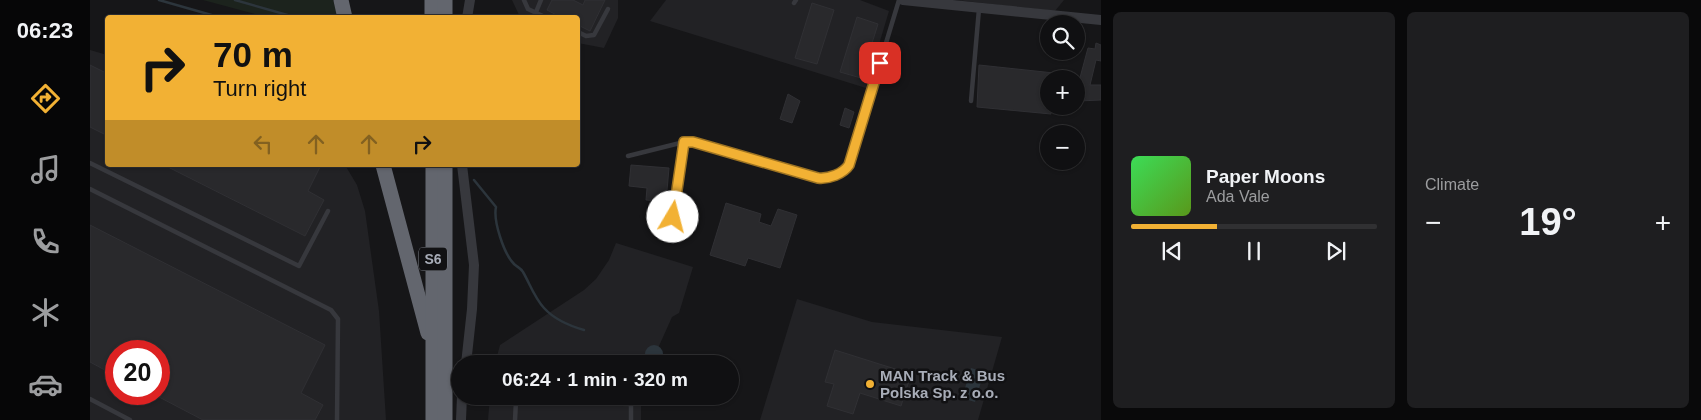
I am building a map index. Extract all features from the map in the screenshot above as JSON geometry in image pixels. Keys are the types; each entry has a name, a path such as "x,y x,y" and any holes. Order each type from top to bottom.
{"highway":[{"path":"341,0 344,15"},
{"path":"434,15 442,0"},
{"path":"442,0 444,15"},
{"path":"383,167 433,352"},
{"name":"S6","path":"433,167 433,420"},
{"name":"S6","path":"445,167 445,420"}],"street":[{"path":"468,15 470,0"},
{"path":"901,0 979,7 1040,16"},
{"path":"462,167 474,265 467,355"},
{"path":"461,420 462,405"}],"lane":[{"path":"524,0 527,7 542,15"},
{"path":"536,12 542,0"},
{"path":"628,156 684,142 693,142 818,178 826,179 845,171 849,165 901,0"},
{"path":"971,102 979,7"},
{"path":"580,33 586,36 594,35 608,9"},
{"path":"660,216 673,217 684,142"},
{"path":"90,163 300,266 328,211"},
{"path":"90,188 331,310 338,320 337,420"},
{"path":"90,399 130,420"},
{"path":"515,420 516,401 631,404 631,420"}],"shaded area":[{"path":"203,0 333,0 337,15 257,15"},
{"path":"512,0 618,0 618,18 604,48 580,43 580,15 519,15"},
{"path":"666,0 860,0 889,11 866,88 650,21"},
{"path":"956,0 1064,0 1055,11"},
{"path":"90,50 105,54 105,167 346,167 357,185 365,211 379,311 386,420 90,420"},
{"path":"616,243 693,267 679,313 672,317 659,346 663,355 497,355 500,345 584,290 596,279 609,260"},
{"path":"797,299 872,322 1002,337 978,420 760,420"},
{"path":"654,345 662,351 663,355 645,354 648,348"},
{"path":"971,368 984,372 975,402 962,398"},
{"path":"489,405 641,405 641,420 488,420"}],"building":[{"path":"552,0 573,0 583,5 585,0 605,0 590,31 580,26 580,15 556,15 547,10"},
{"path":"812,3 834,10 817,64 795,58"},
{"path":"857,17 878,24 861,78 840,72"},
{"path":"1096,43 1101,45 1101,61 1096,60 1090,85 1101,85 1101,100 1085,101 1085,70 1082,70 1088,48 1095,49"},
{"path":"90,65 105,72 105,134 90,127"},
{"path":"979,65 1040,72 1040,113 977,107"},
{"path":"788,94 800,101 792,123 780,119"},
{"path":"845,108 854,112 849,128 840,125"},
{"path":"631,165 669,168 666,202 646,200 647,188 629,186"},
{"path":"168,167 320,167 308,191 324,200 305,236"},
{"path":"726,203 761,214 759,222 771,226 778,209 797,215 780,268 748,258 745,266 710,255"},
{"path":"90,225 325,345 301,393 323,405 315,420 203,420 170,403 170,340 105,340 105,370 90,362"},
{"name":"MAN Track & Bus Polska Sp. z o.o.","path":"835,350 911,374 901,406 860,393 853,414 827,406 834,384 825,382"}],"waterway":[{"path":"159,0 212,15"},
{"path":"235,0 288,15"},
{"path":"474,180 496,207 496,220 503,245 510,259 522,271 541,304 557,319 584,330"}],"place":[{"name":"MAN Track & Bus Polska Sp. z o.o.","path":"870,384"}],"route":[{"path":"673,217 684,142 693,142 818,178 826,179 845,171 849,165 880,63"}]}
